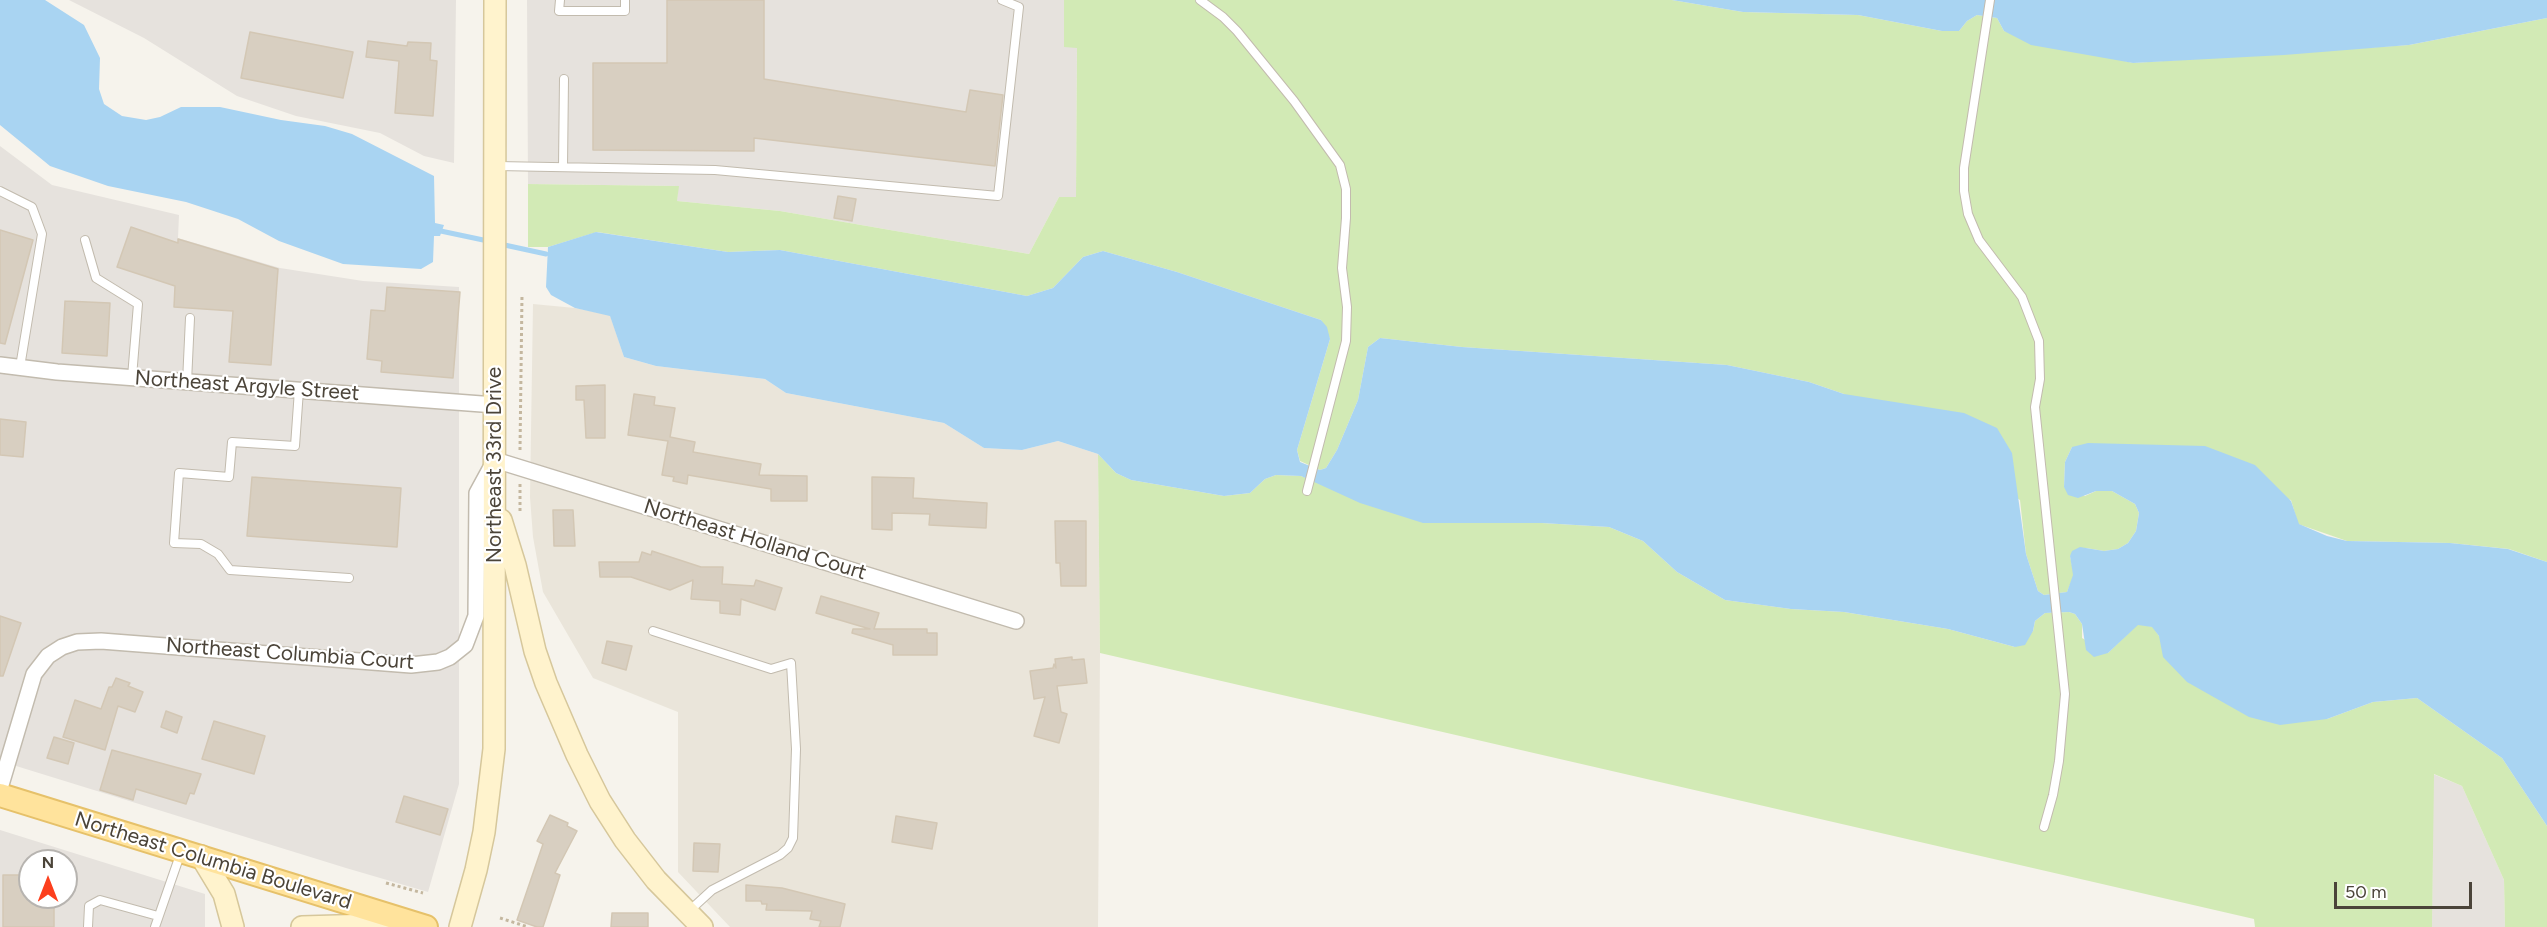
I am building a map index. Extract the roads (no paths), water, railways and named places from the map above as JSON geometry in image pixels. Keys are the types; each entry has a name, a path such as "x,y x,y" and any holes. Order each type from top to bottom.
{"main road":[{"name":"Northeast 33rd Drive","path":"460,927 484,832 494,749 495,0"},
{"path":"495,499 515,565 535,651 577,755 600,801 625,840 656,880 695,920"},
{"name":"Northeast Columbia Boulevard","path":"0,795 421,925"},
{"path":"191,853 224,894 233,927"},
{"path":"302,927 421,925"}],"street":[{"name":"Northeast Argyle Street","path":"0,365 187,382 495,405"},
{"name":"Northeast Holland Court","path":"495,460 1016,621"},
{"name":"Northeast Columbia Court","path":"0,788 34,674 48,656 62,646 77,642 102,641 411,665 438,662 450,657 465,645 476,616 477,493 495,460"}],"lane":[{"path":"560,0 559,11 625,11 625,0"},
{"path":"495,166 715,170 998,196 1019,7 1002,0"},
{"path":"1200,0 1238,31 1294,101 1340,165 1346,189 1342,267 1347,330 1307,491"},
{"path":"1990,0 1964,168 1965,200 1979,240 2022,297 2038,341 2040,379 2035,407 2065,694 2059,761 2044,827"},
{"path":"563,167 564,79"},
{"path":"0,191 32,207 42,234 20,368"},
{"path":"85,240 96,278 138,304 132,377"},
{"path":"187,382 190,318"},
{"path":"299,390 295,446 232,441 230,477 179,473 174,543 201,544 218,554 230,570 349,578"},
{"path":"653,632 771,669 791,663 796,749 793,838 788,848 780,855 712,890 695,920"},
{"path":"155,927 158,916 191,853"},
{"path":"88,927 89,906 100,900 158,916"}],"water":[{"path":"0,0 45,0 84,25 100,58 99,89 104,104 122,116 146,120 160,117 181,107 220,107 281,120 325,126 352,134 434,176 435,223 444,225 440,236 434,236 433,262 421,269 343,264 279,241 238,219 186,202 108,186 50,166 0,125"},
{"path":"1672,0 2547,0 2547,18 2409,45 2284,55 2133,63 2031,45 2004,31 1997,18 1977,15 1967,21 1959,31 1942,31 1858,15 1743,12"},
{"path":"596,232 728,252 780,250 1027,296 1053,288 1083,257 1103,251 1177,272 1321,320 1327,327 1330,339 1297,450 1300,462 1320,470 1326,468 1337,450 1358,400 1368,347 1380,338 1462,347 1727,365 1809,382 1844,394 1964,413 1997,428 2012,453 2026,554 2038,591 2044,595 2067,592 2073,575 2070,556 2072,551 2080,547 2104,551 2118,549 2128,543 2136,531 2139,513 2135,504 2112,491 2096,491 2078,498 2068,495 2064,487 2065,462 2072,447 2088,443 2205,446 2255,465 2291,501 2299,524 2327,536 2347,541 2450,543 2508,549 2547,562 2547,826 2502,758 2417,698 2373,702 2327,719 2280,725 2249,717 2187,682 2163,657 2159,636 2152,627 2138,625 2108,653 2094,657 2086,650 2082,624 2075,614 2069,612 2045,613 2035,621 2033,631 2025,645 2015,647 1948,629 1844,612 1791,609 1725,600 1677,572 1643,541 1609,527 1542,523 1423,523 1360,503 1301,476 1276,475 1265,479 1250,493 1224,496 1131,480 1116,473 1098,454 1058,441 1022,450 984,448 944,423 786,393 765,379 656,366 624,357 610,316 575,308 551,295 546,287 548,247"}],"waterway":[{"path":"436,230 488,241"},
{"path":"500,244 546,254"}]}
